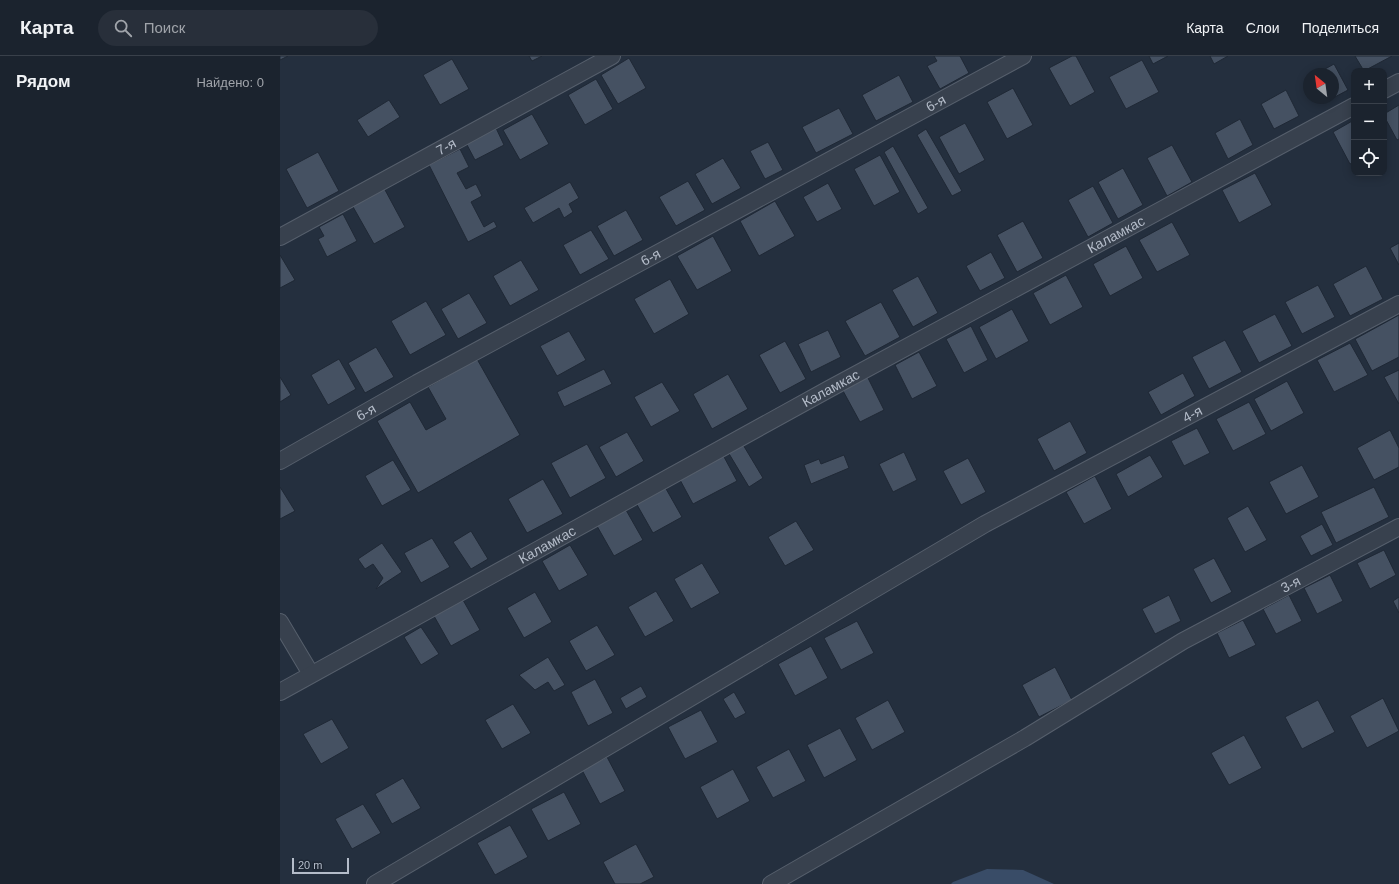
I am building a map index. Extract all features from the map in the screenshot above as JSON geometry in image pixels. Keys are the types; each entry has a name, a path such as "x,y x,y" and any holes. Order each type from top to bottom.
{"street":[{"name":"7-я","path":"280,237 612,56"},
{"name":"6-я","path":"280,461 417,383 1022,56"},
{"path":"1387,88 1399,82"},
{"name":"Каламкас","path":"280,692 829,389 1351,108"},
{"name":"4-я","path":"375,884 985,524 1399,304"},
{"name":"3-я","path":"771,884 1025,738 1183,641 1399,527"},
{"path":"280,622 311,674"}],"water":[{"path":"987,869 1023,870 1054,884 951,884"}],"building":[{"path":"280,56 288,56 280,60"},
{"path":"529,56 542,56 532,61"},
{"path":"934,56 960,56 969,73 940,89 927,66 937,61"},
{"path":"1072,56 1076,56 1095,92 1070,106 1049,68"},
{"path":"1149,56 1168,56 1153,64"},
{"path":"1210,56 1228,56 1214,64"},
{"path":"1355,56 1392,56 1370,68 1362,68"},
{"path":"629,58 646,88 618,104 601,75"},
{"path":"452,59 469,89 440,105 423,75"},
{"path":"1142,60 1159,92 1126,109 1109,77"},
{"path":"1334,64 1336,68 1327,68"},
{"path":"1339,73 1348,90 1339,95"},
{"path":"899,75 913,102 876,121 862,95"},
{"path":"596,79 613,109 585,125 568,95"},
{"path":"1013,88 1033,125 1007,139 987,102"},
{"path":"1286,90 1299,116 1274,129 1261,104"},
{"path":"389,100 400,117 368,137 357,120"},
{"path":"1399,105 1399,139 1397,140 1387,122 1387,112"},
{"path":"839,108 853,134 816,153 802,127"},
{"path":"532,114 549,144 520,160 503,130"},
{"path":"1240,119 1253,145 1228,159 1215,133"},
{"path":"1351,122 1351,164 1350,164 1333,132"},
{"path":"965,123 985,160 959,174 939,137"},
{"path":"496,128 504,145 475,160 466,143"},
{"path":"926,129 962,191 952,196 917,135"},
{"path":"768,142 783,170 765,179 750,151"},
{"path":"1172,145 1192,182 1167,196 1147,158"},
{"path":"893,146 928,208 918,214 884,152"},
{"path":"460,149 469,167 457,173 466,189 476,184 482,196 471,202 484,227 494,221 497,227 468,242 429,165"},
{"path":"318,152 339,191 307,208 286,169"},
{"path":"880,155 900,192 874,206 854,169"},
{"path":"723,158 741,188 712,204 695,174"},
{"path":"1123,168 1143,205 1118,219 1098,182"},
{"path":"1255,173 1272,205 1239,223 1222,190"},
{"path":"688,181 705,210 676,226 659,197"},
{"path":"570,182 579,198 569,204 573,212 564,218 559,208 533,223 524,208"},
{"path":"828,183 842,209 817,222 803,197"},
{"path":"1093,186 1113,223 1088,237 1068,200"},
{"path":"384,188 405,227 374,244 352,205"},
{"path":"775,201 795,236 759,256 740,221"},
{"path":"626,210 643,240 614,256 597,226"},
{"path":"343,214 357,241 327,257 318,239 324,236 319,227"},
{"path":"1023,221 1043,258 1017,272 997,235"},
{"path":"1172,222 1190,255 1157,272 1139,240"},
{"path":"591,230 609,259 580,275 563,245"},
{"path":"713,236 732,271 697,290 677,256"},
{"path":"1399,243 1399,265 1390,248"},
{"path":"1126,246 1143,278 1110,296 1093,264"},
{"path":"991,252 1005,278 980,291 966,266"},
{"path":"280,255 295,280 280,288"},
{"path":"521,260 539,290 510,306 493,276"},
{"path":"1366,266 1383,299 1350,316 1333,284"},
{"path":"1066,275 1083,307 1050,325 1033,293"},
{"path":"918,276 938,313 913,327 892,290"},
{"path":"670,279 689,314 654,334 634,299"},
{"path":"1318,285 1335,317 1302,334 1285,302"},
{"path":"469,293 487,323 458,339 441,309"},
{"path":"426,301 446,335 410,355 391,321"},
{"path":"881,302 900,337 865,356 845,321"},
{"path":"1012,309 1029,341 996,359 979,327"},
{"path":"1275,314 1292,346 1259,363 1242,331"},
{"path":"1399,315 1399,357 1372,371 1355,339"},
{"path":"971,326 988,360 964,373 946,339"},
{"path":"828,330 841,357 811,372 798,344"},
{"path":"569,331 586,360 557,376 540,346"},
{"path":"1225,340 1242,372 1209,389 1192,357"},
{"path":"785,341 806,379 780,393 759,355"},
{"path":"1350,343 1368,375 1334,392 1317,360"},
{"path":"376,347 394,377 365,393 348,363"},
{"path":"919,352 937,386 912,399 895,365"},
{"path":"339,359 356,389 328,405 311,375"},
{"path":"477,359 520,435 418,493 377,421 410,402 426,430 446,419 428,387"},
{"path":"604,369 612,384 564,407 557,392"},
{"path":"1399,370 1399,404 1384,377"},
{"path":"1183,373 1195,396 1161,415 1148,392"},
{"path":"728,374 748,409 712,429 693,394"},
{"path":"867,376 884,410 860,422 842,389"},
{"path":"280,377 291,395 280,402"},
{"path":"1287,381 1304,413 1271,431 1254,399"},
{"path":"662,382 680,411 651,427 634,397"},
{"path":"1249,402 1266,434 1233,451 1216,419"},
{"path":"1070,421 1087,453 1054,471 1037,439"},
{"path":"1197,428 1210,453 1184,466 1171,441"},
{"path":"1390,430 1399,448 1399,467 1374,480 1357,448"},
{"path":"627,432 644,461 616,477 599,447"},
{"path":"742,443 763,478 749,487 728,452"},
{"path":"587,444 606,478 570,498 551,463"},
{"path":"904,452 917,480 893,492 879,464"},
{"path":"723,455 737,481 693,504 679,478"},
{"path":"844,455 849,468 811,484 804,465 819,459 821,464"},
{"path":"1150,455 1163,477 1128,497 1116,474"},
{"path":"968,458 986,492 961,505 943,471"},
{"path":"393,460 411,490 382,506 365,476"},
{"path":"1302,465 1319,497 1286,514 1269,482"},
{"path":"1095,476 1112,509 1084,524 1066,492"},
{"path":"543,479 563,514 527,533 508,499"},
{"path":"280,487 295,511 280,519"},
{"path":"665,487 682,517 653,533 636,503"},
{"path":"1374,487 1389,517 1336,543 1321,512"},
{"path":"1248,506 1267,540 1245,552 1227,518"},
{"path":"626,510 643,540 614,556 597,526"},
{"path":"796,521 814,550 785,566 768,537"},
{"path":"1322,524 1333,545 1311,556 1300,536"},
{"path":"471,531 488,559 471,569 453,542"},
{"path":"432,538 450,567 421,583 404,553"},
{"path":"382,543 402,572 376,589 383,578 373,564 365,569 358,559"},
{"path":"570,545 588,575 559,591 542,561"},
{"path":"1384,550 1396,575 1370,589 1357,563"},
{"path":"1214,558 1232,592 1211,603 1193,569"},
{"path":"702,563 720,593 691,609 674,579"},
{"path":"1330,575 1343,601 1317,614 1304,588"},
{"path":"656,591 674,621 645,637 628,607"},
{"path":"535,592 552,622 524,638 507,608"},
{"path":"1169,595 1181,621 1155,634 1142,609"},
{"path":"1289,595 1302,621 1276,634 1263,609"},
{"path":"1399,597 1399,613 1393,601"},
{"path":"463,600 480,630 451,646 434,616"},
{"path":"1243,620 1256,645 1229,658 1217,633"},
{"path":"857,621 874,653 841,670 824,638"},
{"path":"597,625 615,655 586,671 569,641"},
{"path":"421,627 439,654 421,665 404,637"},
{"path":"811,646 828,678 795,696 778,664"},
{"path":"548,657 565,685 554,691 548,682 535,690 519,675"},
{"path":"1055,667 1072,700 1039,717 1022,685"},
{"path":"595,679 613,713 588,726 571,692"},
{"path":"641,686 647,697 626,709 620,698"},
{"path":"734,692 746,713 735,719 723,699"},
{"path":"1383,698 1399,731 1367,748 1350,716"},
{"path":"888,700 905,732 872,750 855,718"},
{"path":"1318,700 1335,732 1302,749 1285,717"},
{"path":"513,704 531,733 502,749 485,720"},
{"path":"701,710 718,742 685,759 668,727"},
{"path":"332,719 349,748 321,764 303,734"},
{"path":"840,728 857,760 824,778 807,745"},
{"path":"1244,735 1262,768 1229,785 1211,753"},
{"path":"789,749 806,781 773,798 756,767"},
{"path":"607,757 625,791 600,804 582,770"},
{"path":"733,769 750,801 717,819 700,787"},
{"path":"403,778 421,808 392,824 375,794"},
{"path":"564,792 581,824 548,841 531,809"},
{"path":"363,804 381,833 352,849 335,819"},
{"path":"510,825 528,857 495,875 477,843"},
{"path":"636,844 654,877 640,884 615,884 603,862"}]}
